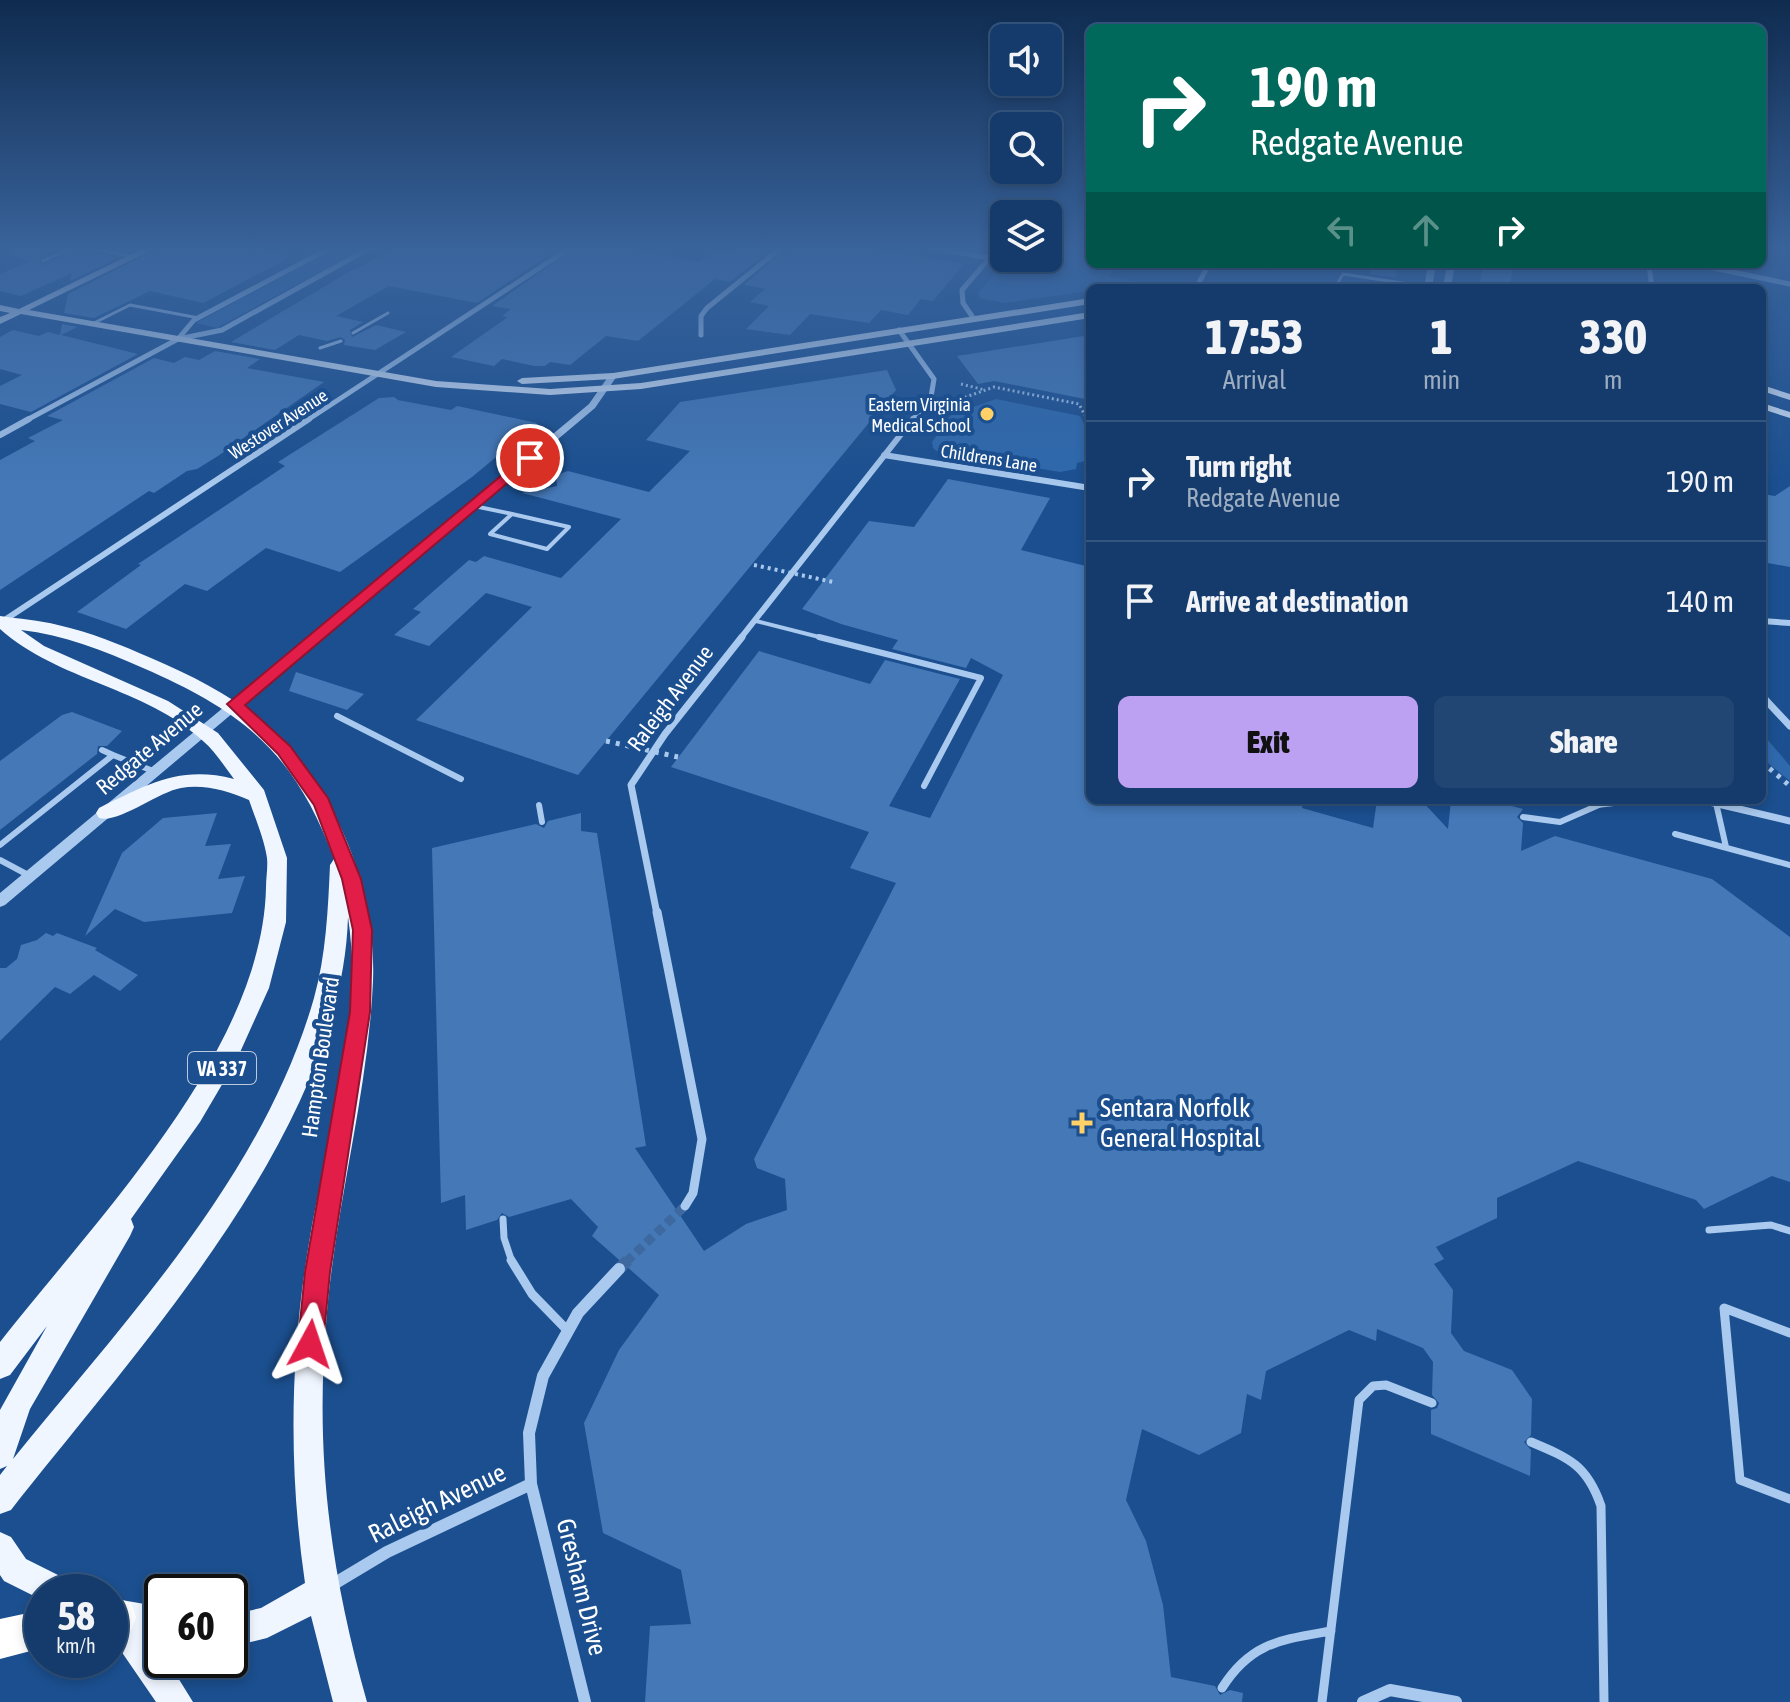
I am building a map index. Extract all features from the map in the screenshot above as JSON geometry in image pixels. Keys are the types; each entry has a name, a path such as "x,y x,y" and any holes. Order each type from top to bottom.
{"highway":[{"path":"0,1639 24,1633"}],"main road":[{"path":"105,327 493,391 603,390 1012,327"},
{"path":"379,374 534,381 613,376 917,327"},
{"path":"1766,389 1790,397"},
{"path":"1766,407 1790,415"},
{"name":"Hampton Boulevard","path":"1,622 57,630 112,648 180,676 235,704 270,735 297,766 322,803 339,845 359,908 363,953 360,1012 317,1272 311,1336 309,1454 322,1591 350,1702"},
{"name":"VA 337","path":"0,1365 164,1155 227,1059 248,1015 268,959 276,912 277,864 271,829 257,795 245,776 204,731 136,695 30,646 1,622"},
{"path":"106,813 162,787 195,778 224,781 257,795"},
{"path":"0,1499 196,1252 244,1183 285,1111 314,1036 336,953 341,910 339,845"},
{"path":"0,1454 20,1399 164,1155"},
{"path":"0,1548 15,1570 24,1574"},
{"path":"248,1629 271,1620 322,1591"},
{"path":"128,1638 176,1702"}],"street":[{"path":"0,435 178,339 190,327"},
{"path":"178,339 227,327"},
{"name":"Westover Avenue","path":"1,622 450,327"},
{"path":"701,327 701,335"},
{"name":"Raleigh Avenue","path":"685,1206 693,1193 702,1139 631,785 665,734 931,397 934,379 899,330"},
{"name":"Redgate Avenue","path":"0,901 592,406 613,376"},
{"name":"Childrens Lane","path":"884,455 1086,487"},
{"path":"1766,621 1790,623"},
{"path":"1766,700 1790,726"},
{"path":"1720,804 1790,821"},
{"name":"Raleigh Avenue","path":"322,1591 387,1552 531,1484 529,1433 543,1376 578,1313 619,1269"},
{"name":"Gresham Drive","path":"531,1484 585,1702"},
{"path":"1363,1702 1390,1690 1456,1702"}],"lane":[{"path":"351,333 360,327"},
{"path":"320,348 338,340"},
{"path":"474,506 512,514 526,517 569,527 547,549 490,534 512,514"},
{"path":"756,621 981,678 924,786"},
{"path":"337,716 461,779"},
{"path":"102,750 155,772"},
{"path":"0,845 113,755"},
{"path":"1523,817 1560,822 1601,804"},
{"path":"1716,804 1726,847"},
{"path":"539,805 542,822"},
{"path":"1675,834 1790,865"},
{"path":"0,860 30,876"},
{"path":"503,1219 503,1238 516,1275 568,1331"},
{"path":"1709,1230 1771,1225 1790,1231"},
{"path":"1790,1333 1724,1308 1740,1480 1790,1499"},
{"path":"1322,1702 1359,1400 1373,1386 1386,1385 1432,1403"},
{"path":"1531,1442 1569,1458 1593,1480 1601,1506 1604,1702"},
{"path":"1222,1688 1229,1675 1257,1646 1331,1631"}],"path":[{"path":"961,384 986,390"},
{"path":"960,399 994,387 1079,404"},
{"path":"1079,404 1082,398"},
{"path":"1079,404 1086,417"},
{"path":"754,565 833,582"},
{"path":"606,741 678,757"},
{"path":"1766,765 1790,786"}],"shaded area":[{"path":"996,399 1080,416 1086,428 1086,461 1077,463 1076,469 1060,472 938,452 932,442 959,404 965,410"},
{"path":"1766,738 1790,766 1790,781 1766,761"}],"building":[{"path":"61,327 76,327 61,335 138,354 31,412 0,404 0,386 22,375 0,369 0,337 13,330 39,336 48,332 60,335"},
{"path":"256,327 354,327 350,330 352,337 371,327 406,332 375,350 344,345 345,340 341,337 327,341 299,335 275,350 231,342"},
{"path":"493,327 655,327 638,341 606,336 570,365 550,362 545,366 534,366 502,359 494,366 451,357"},
{"path":"748,327 797,327 790,335"},
{"path":"1086,336 1086,399 994,381 978,384 957,356"},
{"path":"215,351 260,359 247,368 324,382 218,456 197,469 187,471 154,493 149,491 0,590 0,460 35,441 28,438 63,420 47,416 154,358 174,363 185,357 199,360"},
{"path":"887,370 896,390 578,775 416,720 532,607 486,593 429,646 394,635 421,612 413,609 469,560 476,562 484,556 561,578 621,519 522,493 557,486 556,475 568,471 649,492 690,451 646,440 680,402"},
{"path":"394,397 451,410 457,406 537,423 472,477 340,572 266,548 207,591 185,584 126,629 77,612 141,565 138,564 285,466 278,462 379,398"},
{"path":"948,479 1050,498 1021,550 1086,566 1086,804 1302,804 1302,808 1373,828 1376,804 1425,804 1448,829 1451,804 1505,804 1523,809 1517,817 1523,823 1521,851 1555,836 1712,879 1790,937 1790,1182 1772,1176 1704,1209 1696,1200 1578,1161 1497,1198 1497,1218 1436,1247 1444,1259 1434,1264 1453,1290 1451,1333 1464,1351 1512,1370 1532,1399 1531,1435 1524,1442 1531,1450 1530,1476 1431,1434 1431,1410 1437,1408 1439,1403 1432,1395 1433,1362 1423,1348 1377,1329 1376,1341 1349,1330 1266,1371 1261,1400 1247,1394 1241,1433 1199,1455 1142,1429 1126,1500 1146,1541 1163,1605 1171,1677 1215,1686 1220,1695 1230,1690 1243,1693 1242,1702 645,1702 650,1626 691,1624 681,1570 603,1533 584,1423 619,1350 659,1295 592,1236 598,1227 571,1199 509,1217 502,1213 497,1220 466,1230 465,1195 441,1203 432,848 536,824 544,828 548,821 581,813 581,831 597,833 646,1146 635,1148 704,1251 746,1224 787,1210 785,1179 757,1168 754,1159 896,883 850,868 869,832 671,767 759,651 870,684 885,660 960,679 889,806 930,818 1003,675 971,658 966,668 892,649 898,640 802,609 869,521 914,527"},
{"path":"1790,486 1790,567 1766,563 1766,495 1775,496"},
{"path":"296,672 364,694 347,710 289,691"},
{"path":"72,712 122,731 107,746 98,746 97,754 0,830 0,761 62,715"},
{"path":"217,813 205,846 231,844 218,879 245,876 232,913 144,922 115,909 85,936 122,853 163,818"},
{"path":"46,933 53,936 57,933 97,948 95,950 138,975 120,991 94,975 70,994 55,987 0,1041 0,968 6,968 17,959 21,945 37,940"}],"tunnel":[{"path":"626,1262 685,1206"},
{"path":"619,1269 626,1262"}],"place":[{"name":"Eastern Virginia Medical School","path":"987,414"},
{"name":"Sentara Norfolk General Hospital","path":"1082,1123"}],"route":[{"path":"310,1344 317,1272 360,1012 362,930 351,879 322,803 284,750 235,704 530,458"}]}
